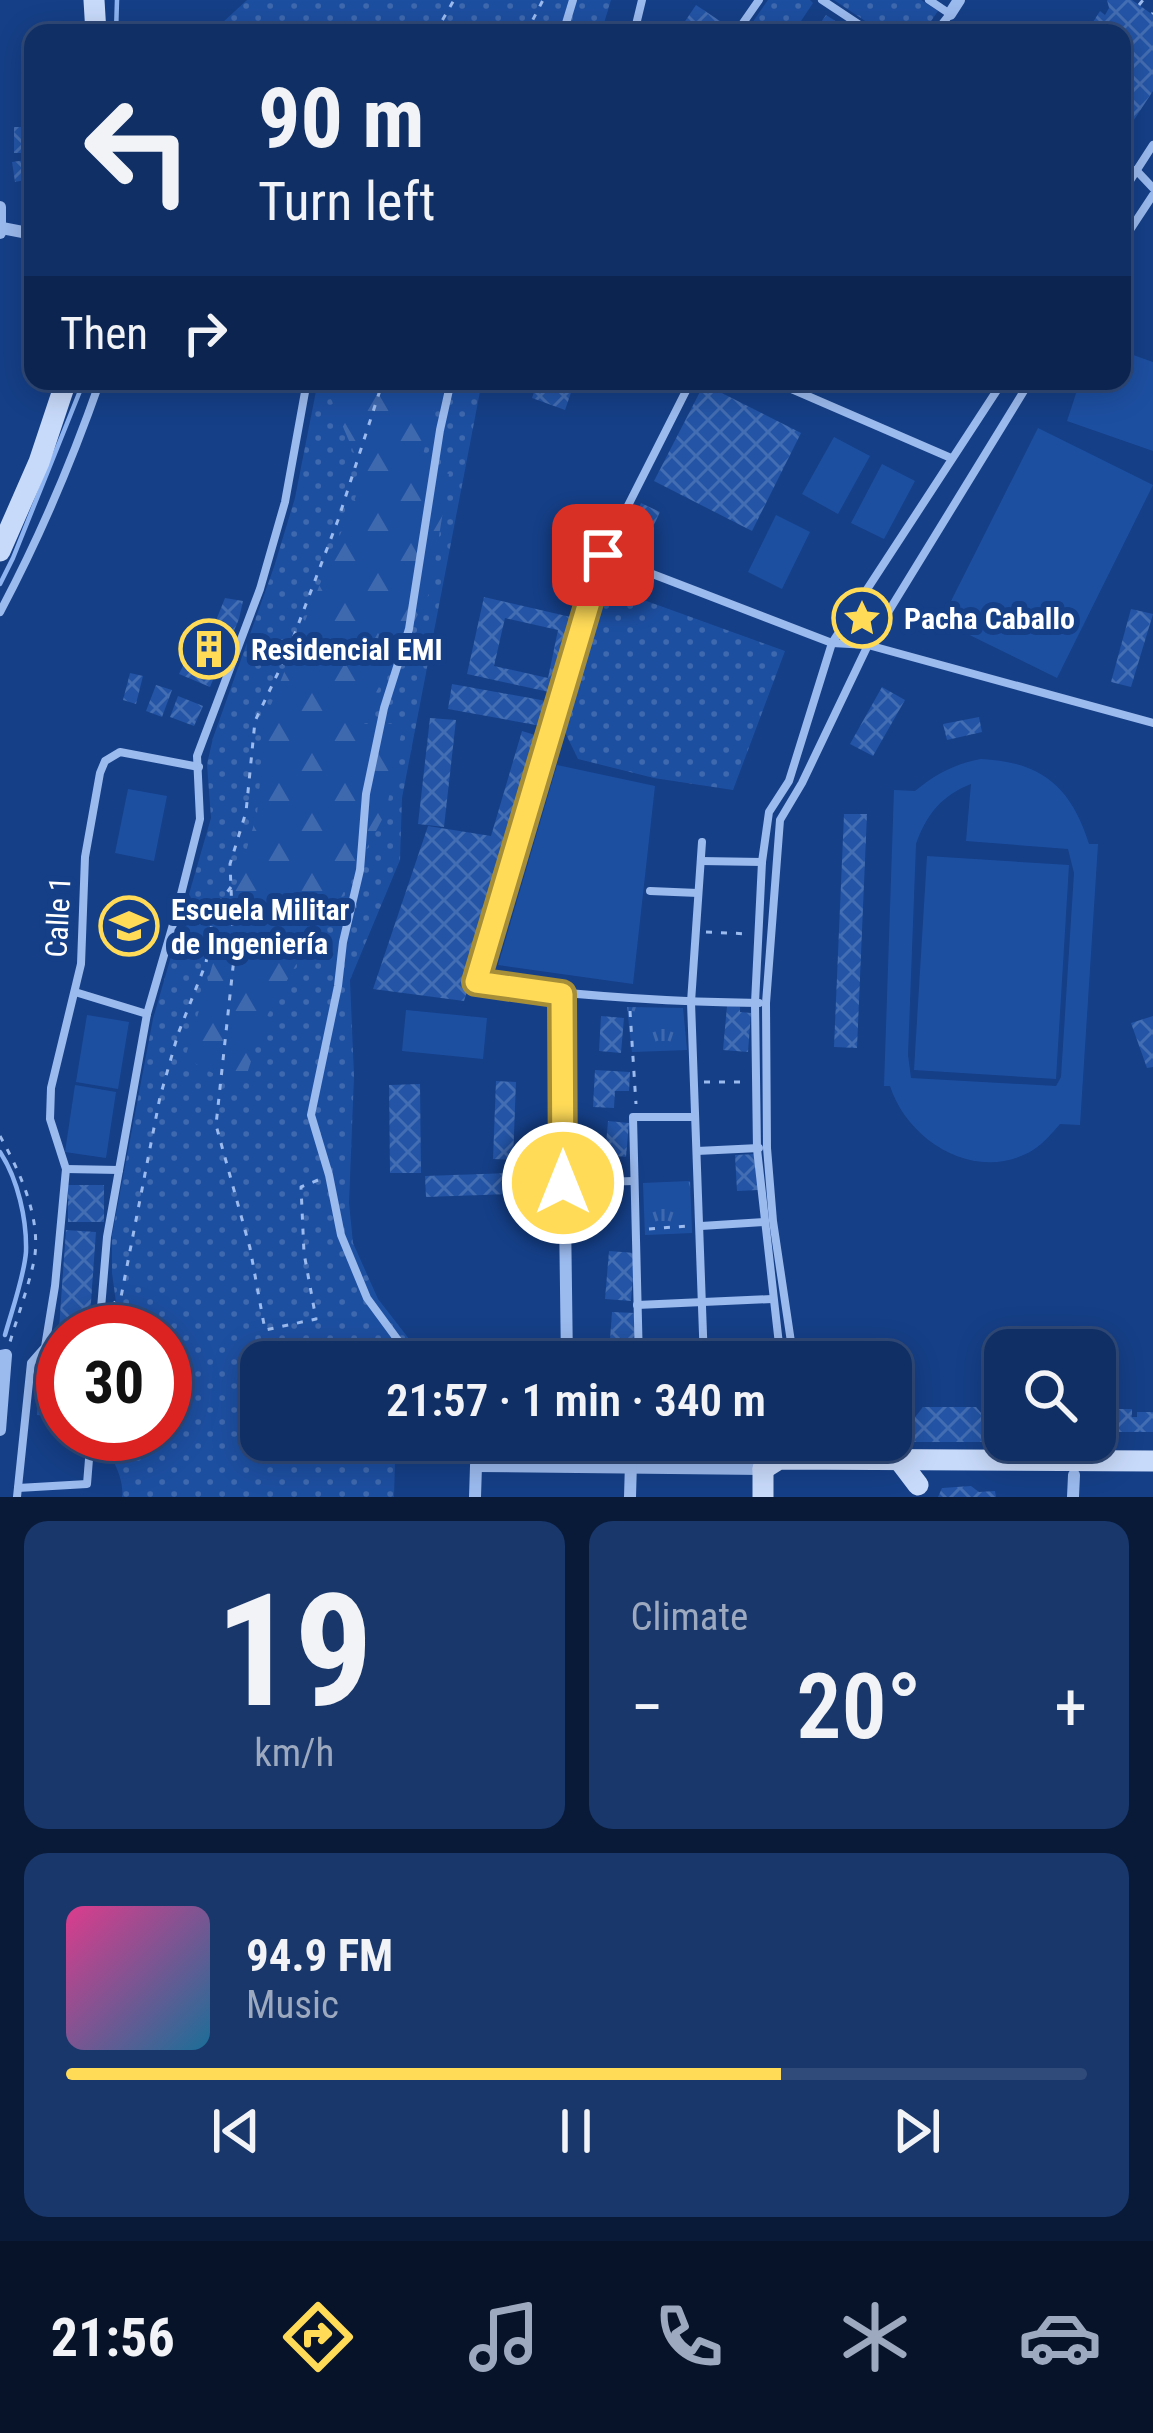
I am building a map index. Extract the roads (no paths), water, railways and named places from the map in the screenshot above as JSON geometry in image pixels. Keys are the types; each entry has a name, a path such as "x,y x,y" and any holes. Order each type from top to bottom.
{"main road":[{"path":"0,551 39,462 63,390"},
{"path":"771,1464 804,1454 915,1477 999,1467"},
{"path":"771,1464 915,1477 999,1467 1073,1478 1150,1468"},
{"path":"763,1497 771,1464"}],"street":[{"path":"950,14 959,0"},
{"path":"0,207 1,232"},
{"path":"562,994 566,1341"},
{"path":"0,1430 3,1356"},
{"path":"475,1497 480,1460 771,1464"},
{"path":"630,1497 631,1462"}],"lane":[{"path":"822,0 858,24"},
{"path":"929,0 950,14 942,24"},
{"path":"1131,178 1153,145"},
{"path":"1131,227 1153,191 1136,170"},
{"path":"0,612 68,472 97,390"},
{"path":"101,1305 107,1237 147,1014 200,819 197,756 260,589 285,502 305,390"},
{"path":"399,1341 367,1298 341,1235 311,1115 360,870 366,794 384,708 412,612 449,390"},
{"path":"686,390 603,555 476,982 562,994 760,1003"},
{"path":"794,390 951,458"},
{"path":"762,1148 758,934 769,812 789,781 832,643 1000,390"},
{"path":"778,1341 756,1082 780,820 868,645 1025,390"},
{"path":"603,555 832,643 868,645 1153,723"},
{"name":"Calle 1","path":"89,1461 87,1484 17,1492 32,1363 45,1347 55,1286 66,1169 50,1119 51,1088 82,964 85,857 105,761 120,752 199,767"},
{"path":"702,842 691,1002 703,1341"},
{"path":"700,861 763,862"},
{"path":"650,891 698,893"},
{"path":"75,992 147,1014"},
{"path":"638,1341 633,1117 694,1117"},
{"path":"696,1151 762,1148"},
{"path":"66,1169 119,1170"},
{"path":"563,1183 634,1181"},
{"path":"701,1226 768,1221"},
{"path":"768,1221 790,1341"},
{"path":"637,1305 772,1299"}],"waterway":[{"path":"116,24 117,0"},
{"path":"0,584 80,390"},
{"path":"0,1152 16,1187 26,1240 23,1272 5,1335"}],"place":[{"name":"Pacha Caballo","path":"862,618"},
{"name":"Residencial EMI","path":"209,649"},
{"name":"Escuela Militar de Ingeniería","path":"129,926"}]}
